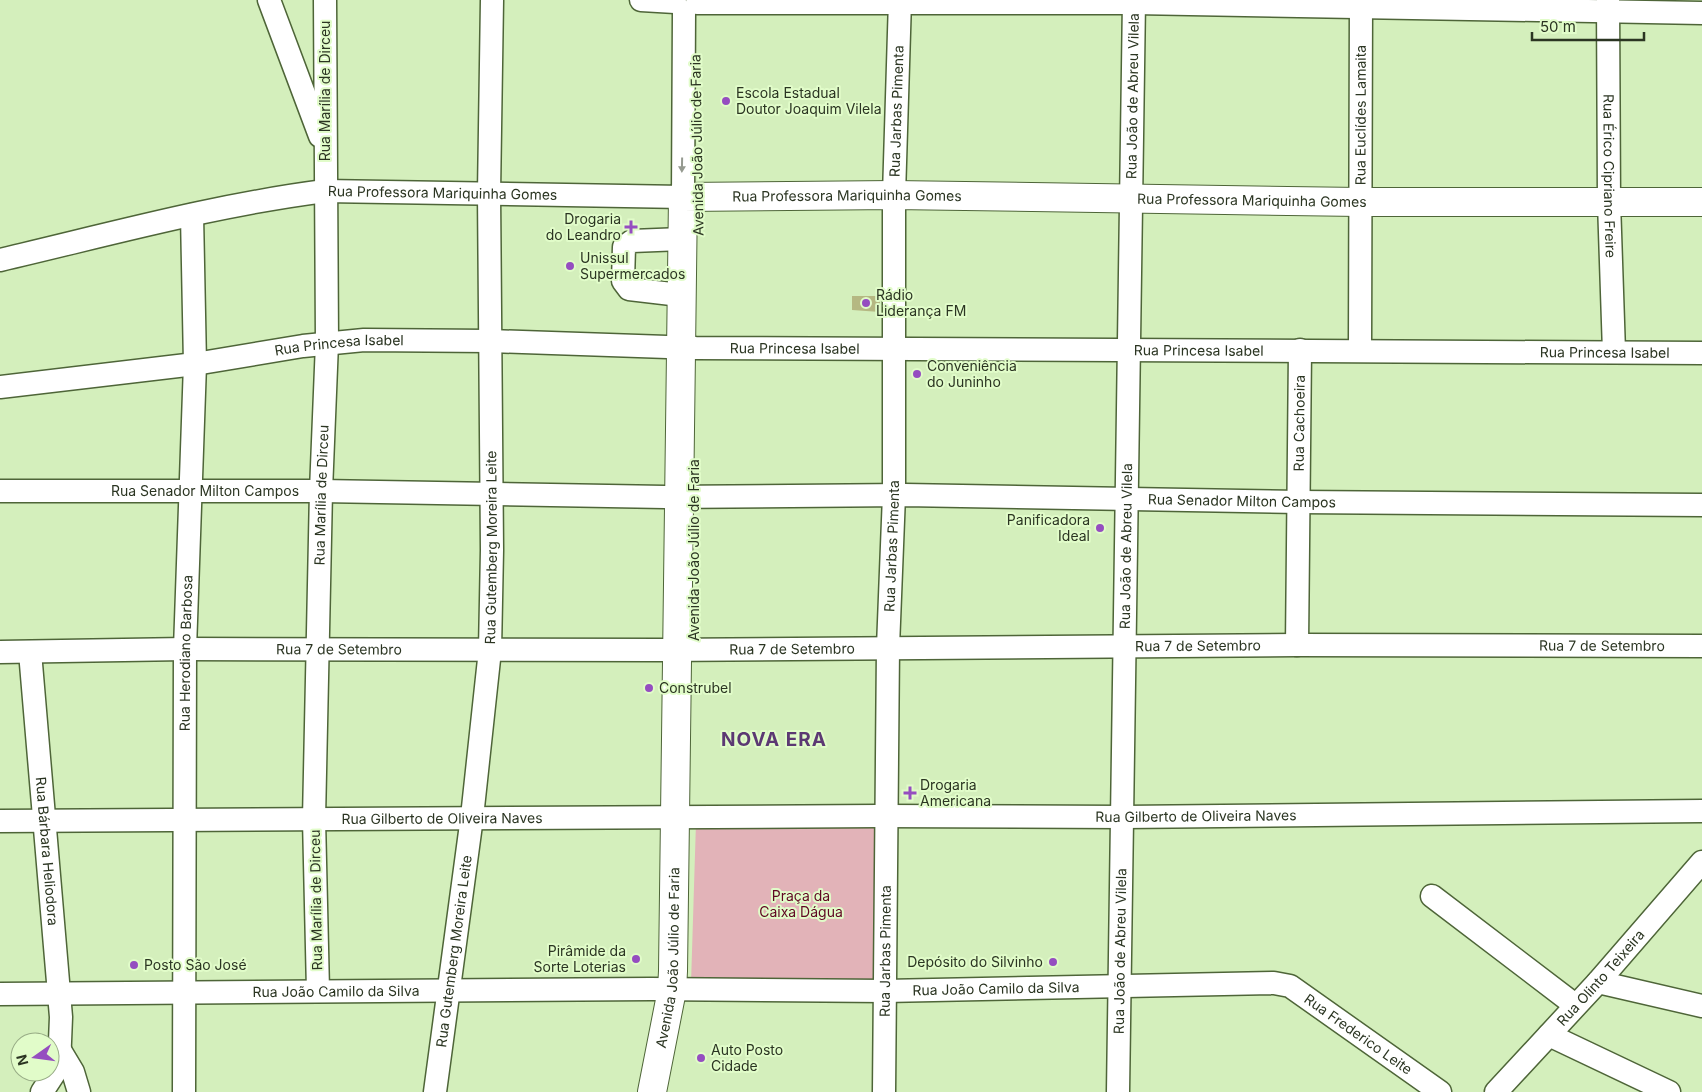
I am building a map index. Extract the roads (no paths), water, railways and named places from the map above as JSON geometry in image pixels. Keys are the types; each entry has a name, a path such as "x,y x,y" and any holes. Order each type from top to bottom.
{"main road":[{"name":"Rua Professora Mariquinha Gomes","path":"690,197 894,195 1360,202 1702,202"},
{"name":"Avenida João Júlio de Faria","path":"689,347 680,295 682,239 690,197"},
{"name":"Avenida João Júlio de Faria","path":"652,1092 668,1050 680,990 684,818 690,197"},
{"name":"Avenida João Júlio de Faria","path":"667,1092 668,1050"}],"street":[{"path":"269,0 324,149"},
{"name":"Rua Marília de Dirceu","path":"318,991 314,819 320,491 327,343 324,149 325,0"},
{"name":"Rua Gutemberg Moreira Leite","path":"435,1092 472,818 490,650 489,193 492,0"},
{"name":"Rua Jarbas Pimenta","path":"884,1092 888,816 888,647 894,495 894,195 900,2"},
{"name":"Rua João de Abreu Vilela","path":"1118,1092 1124,817 1128,350 1134,2"},
{"path":"677,3 1360,3 1608,6 1702,13"},
{"name":"Avenida João Júlio de Faria","path":"677,3 690,197"},
{"name":"Rua Euclídes Lamaita","path":"1360,3 1360,350"},
{"name":"Rua Érico Cipriano Freire","path":"1608,6 1609,202 1614,352"},
{"name":"Rua Professora Mariquinha Gomes","path":"0,260 192,215 282,197 325,191 690,197"},
{"name":"Rua Herodiano Barbosa","path":"184,1092 185,649 195,364 192,215"},
{"path":"680,295 629,289 623,281 623,273 624,247 632,241 682,239"},
{"name":"Rua Princesa Isabel","path":"0,387 195,364 327,343 385,340 490,340 689,347 1702,353"},
{"name":"Rua Cachoeira","path":"1297,646 1300,350"},
{"name":"Rua Senador Milton Campos","path":"0,491 320,491 687,497 894,495 1299,502 1702,505"},
{"name":"Rua 7 de Setembro","path":"0,652 185,649 686,650 888,647 1702,646"},
{"name":"Rua Bárbara Heliodora","path":"30,652 60,994 60,1032"},
{"name":"Rua Gilberto de Oliveira Naves","path":"0,821 888,816 1124,817 1702,811"},
{"name":"Rua Olinto Teixeira","path":"1496,1092 1598,982 1702,862"},
{"path":"1432,896 1575,1005"},
{"path":"1598,982 1702,1006"},
{"name":"Rua João Camilo da Silva","path":"0,994 318,991 885,991 1274,983"},
{"name":"Rua Frederico Leite","path":"1274,983 1290,986 1440,1092"},
{"path":"1549,1034 1669,1092"},
{"name":"Rua Bárbara Heliodora","path":"60,1059 73,1072 79,1092"}],"place":[{"name":"Escola Estadual Doutor Joaquim Vilela","path":"726,101"},
{"name":"Drogaria do Leandro","path":"631,227"},
{"name":"Unissul Supermercados","path":"570,266"},
{"name":"Rádio Liderança FM","path":"866,303"},
{"name":"Conveniência do Juninho","path":"917,374"},
{"name":"Panificadora Ideal","path":"1100,528"},
{"name":"Construbel","path":"649,688"},
{"name":"Drogaria Americana","path":"910,793"},
{"name":"Pirâmide da Sorte Loterias","path":"636,959"},
{"name":"Depósito do Silvinho","path":"1053,962"},
{"name":"Posto São José","path":"134,965"},
{"name":"Auto Posto Cidade","path":"701,1058"}],"district":[{"name":"NOVA ERA","path":"774,739"}],"park label":[{"name":"Praça da Caixa Dágua","path":"801,904"}]}
